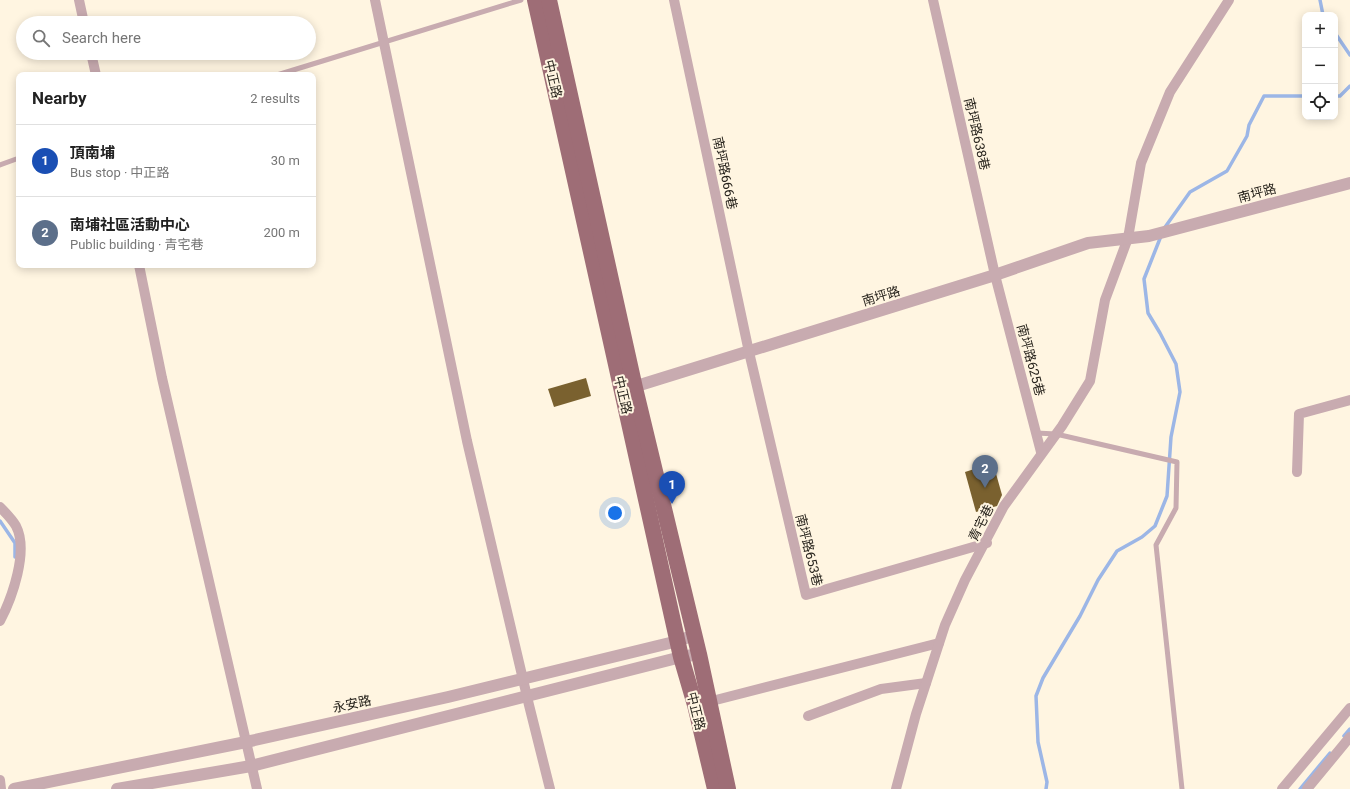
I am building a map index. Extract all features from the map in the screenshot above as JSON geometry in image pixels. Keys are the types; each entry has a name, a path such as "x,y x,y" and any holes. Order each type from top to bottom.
{"main road":[{"name":"中正路","path":"535,0 629,389 699,654 708,702 728,789"},
{"name":"中正路","path":"549,0 629,389 681,657 695,705 715,789"}],"street":[{"path":"78,0 82,16"},
{"path":"375,0 385,41 467,441 550,789"},
{"name":"南坪路666巷","path":"674,0 749,352"},
{"name":"南坪路638巷","path":"933,0 995,275"},
{"name":"青宅巷","path":"896,789 939,643 945,625 965,580 987,543 1004,506 1056,434 1090,381 1105,300 1128,238 1141,163 1150,138 1170,92 1229,0"},
{"path":"93,60 95,72"},
{"name":"南坪路","path":"629,389 995,275 1088,243 1149,236 1350,183"},
{"path":"140,268 162,378 257,789"},
{"name":"南坪路625巷","path":"995,275 1042,452"},
{"name":"南坪路653巷","path":"749,352 806,595 987,543"},
{"path":"1297,472 1299,414 1350,400"},
{"path":"0,507 16,526 20,539 18,571 9,605 0,621"},
{"name":"永安路","path":"14,789 246,742 523,679 678,641 694,635"},
{"path":"708,702 939,643"},
{"path":"117,789 251,766 681,657 699,654"},
{"path":"808,716 881,689 926,683"},
{"path":"1282,789 1350,708"},
{"path":"1307,789 1350,738"},
{"path":"0,780 1,789"}],"lane":[{"path":"287,72 521,0"},
{"path":"0,165 16,159"},
{"path":"1036,433 1056,434 1176,462 1176,508 1156,545 1182,789"}],"building":[{"path":"586,378 591,396 554,407 548,389"},
{"path":"993,463 1002,495 997,506 976,512 965,472"}],"waterway":[{"path":"1320,0 1322,12"},
{"path":"1338,37 1350,55"},
{"path":"1338,96 1340,96 1350,86"},
{"path":"1163,230 1190,192 1227,171 1247,136 1249,125 1264,96 1302,96"},
{"path":"1046,789 1047,782 1038,742 1036,696 1043,678 1080,616 1098,580 1117,551 1142,537 1155,526 1167,496 1171,437 1180,392 1176,364 1148,313 1144,279 1161,236"},
{"path":"0,521 15,543 15,557"},
{"path":"1344,736 1350,729"},
{"path":"1300,789 1330,753"}],"place":[{"name":"南埔社區活動中心","path":"985,488"},
{"name":"頂南埔","path":"672,504"}]}
